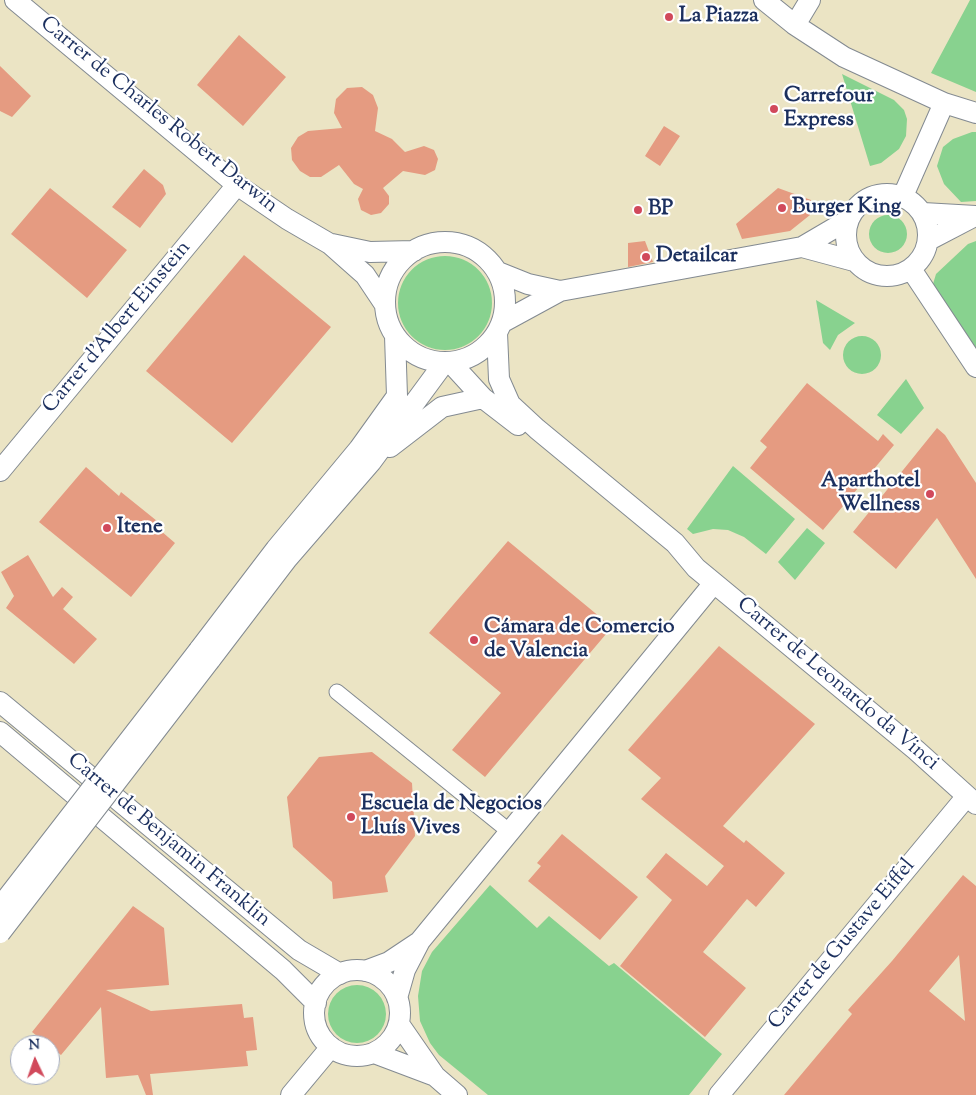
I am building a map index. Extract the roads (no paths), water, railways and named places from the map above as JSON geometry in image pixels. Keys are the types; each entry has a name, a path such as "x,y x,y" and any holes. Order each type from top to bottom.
{"street":[{"name":"Carrer de Charles Robert Darwin","path":"15,0 237,185 287,219 330,244 364,275 385,306"},
{"path":"764,0 795,25 844,57 944,103 976,113"},
{"path":"795,25 810,0"},
{"path":"903,196 944,103"},
{"name":"Carrer d'Albert Einstein","path":"0,471 237,185"},
{"path":"890,193 903,196 914,203 923,213 928,226 929,240 920,261 911,269 900,275 887,277 864,269 854,260 848,248 846,234 848,220 855,209 865,200 877,195 890,193"},
{"path":"923,213 975,216"},
{"path":"929,240 975,216"},
{"path":"500,327 560,291 802,247 848,220"},
{"path":"451,242 470,247 486,258 498,272 504,288 506,305 500,327 485,348 468,358 447,363 425,360 408,350 395,336 388,322 385,306 386,289 392,274 414,250 432,244 451,242"},
{"name":"Carrer de Charles Robert Darwin","path":"330,244 370,252 414,250"},
{"path":"802,247 854,260"},
{"path":"911,269 976,367"},
{"path":"498,272 528,284 560,291"},
{"name":"Carrer de Leonardo da Vinci","path":"500,327 499,379 510,404 537,429 675,543 696,568 971,800"},
{"path":"0,933 204,655 276,549 359,449 397,396 395,336"},
{"path":"0,907 204,655 371,462 447,363"},
{"name":"Carrer de Leonardo da Vinci","path":"447,363 483,398 508,416 669,555 696,568"},
{"path":"371,462 442,407 483,398"},
{"path":"457,1095 435,1076 399,1024 397,998 405,970 420,941 714,583"},
{"path":"338,692 510,832"},
{"name":"Carrer de Benjamin Franklin","path":"0,702 299,950 340,974"},
{"name":"Carrer de Benjamin Franklin","path":"0,732 283,970 316,1003"},
{"name":"Carrer de Gustave Eiffel","path":"719,1095 971,800"},
{"path":"365,971 389,962 420,941"},
{"path":"397,998 390,986 379,976 365,971 352,971 340,974 329,981 321,991 314,1015 317,1028 322,1038 331,1047 352,1056 374,1053 435,1076"},
{"path":"374,1053 390,1041 399,1024"},
{"path":"291,1095 331,1047"}],"place":[{"name":"La Piazza","path":"669,17"},
{"name":"Carrefour Express","path":"774,109"},
{"name":"Burger King","path":"782,208"},
{"name":"BP","path":"638,210"},
{"name":"Detailcar","path":"646,257"},
{"name":"Aparthotel Wellness","path":"930,494"},
{"name":"Itene","path":"107,528"},
{"name":"Cámara de Comercio de Valencia","path":"474,640"},
{"name":"Escuela de Negocios Lluís Vives","path":"351,817"}]}
